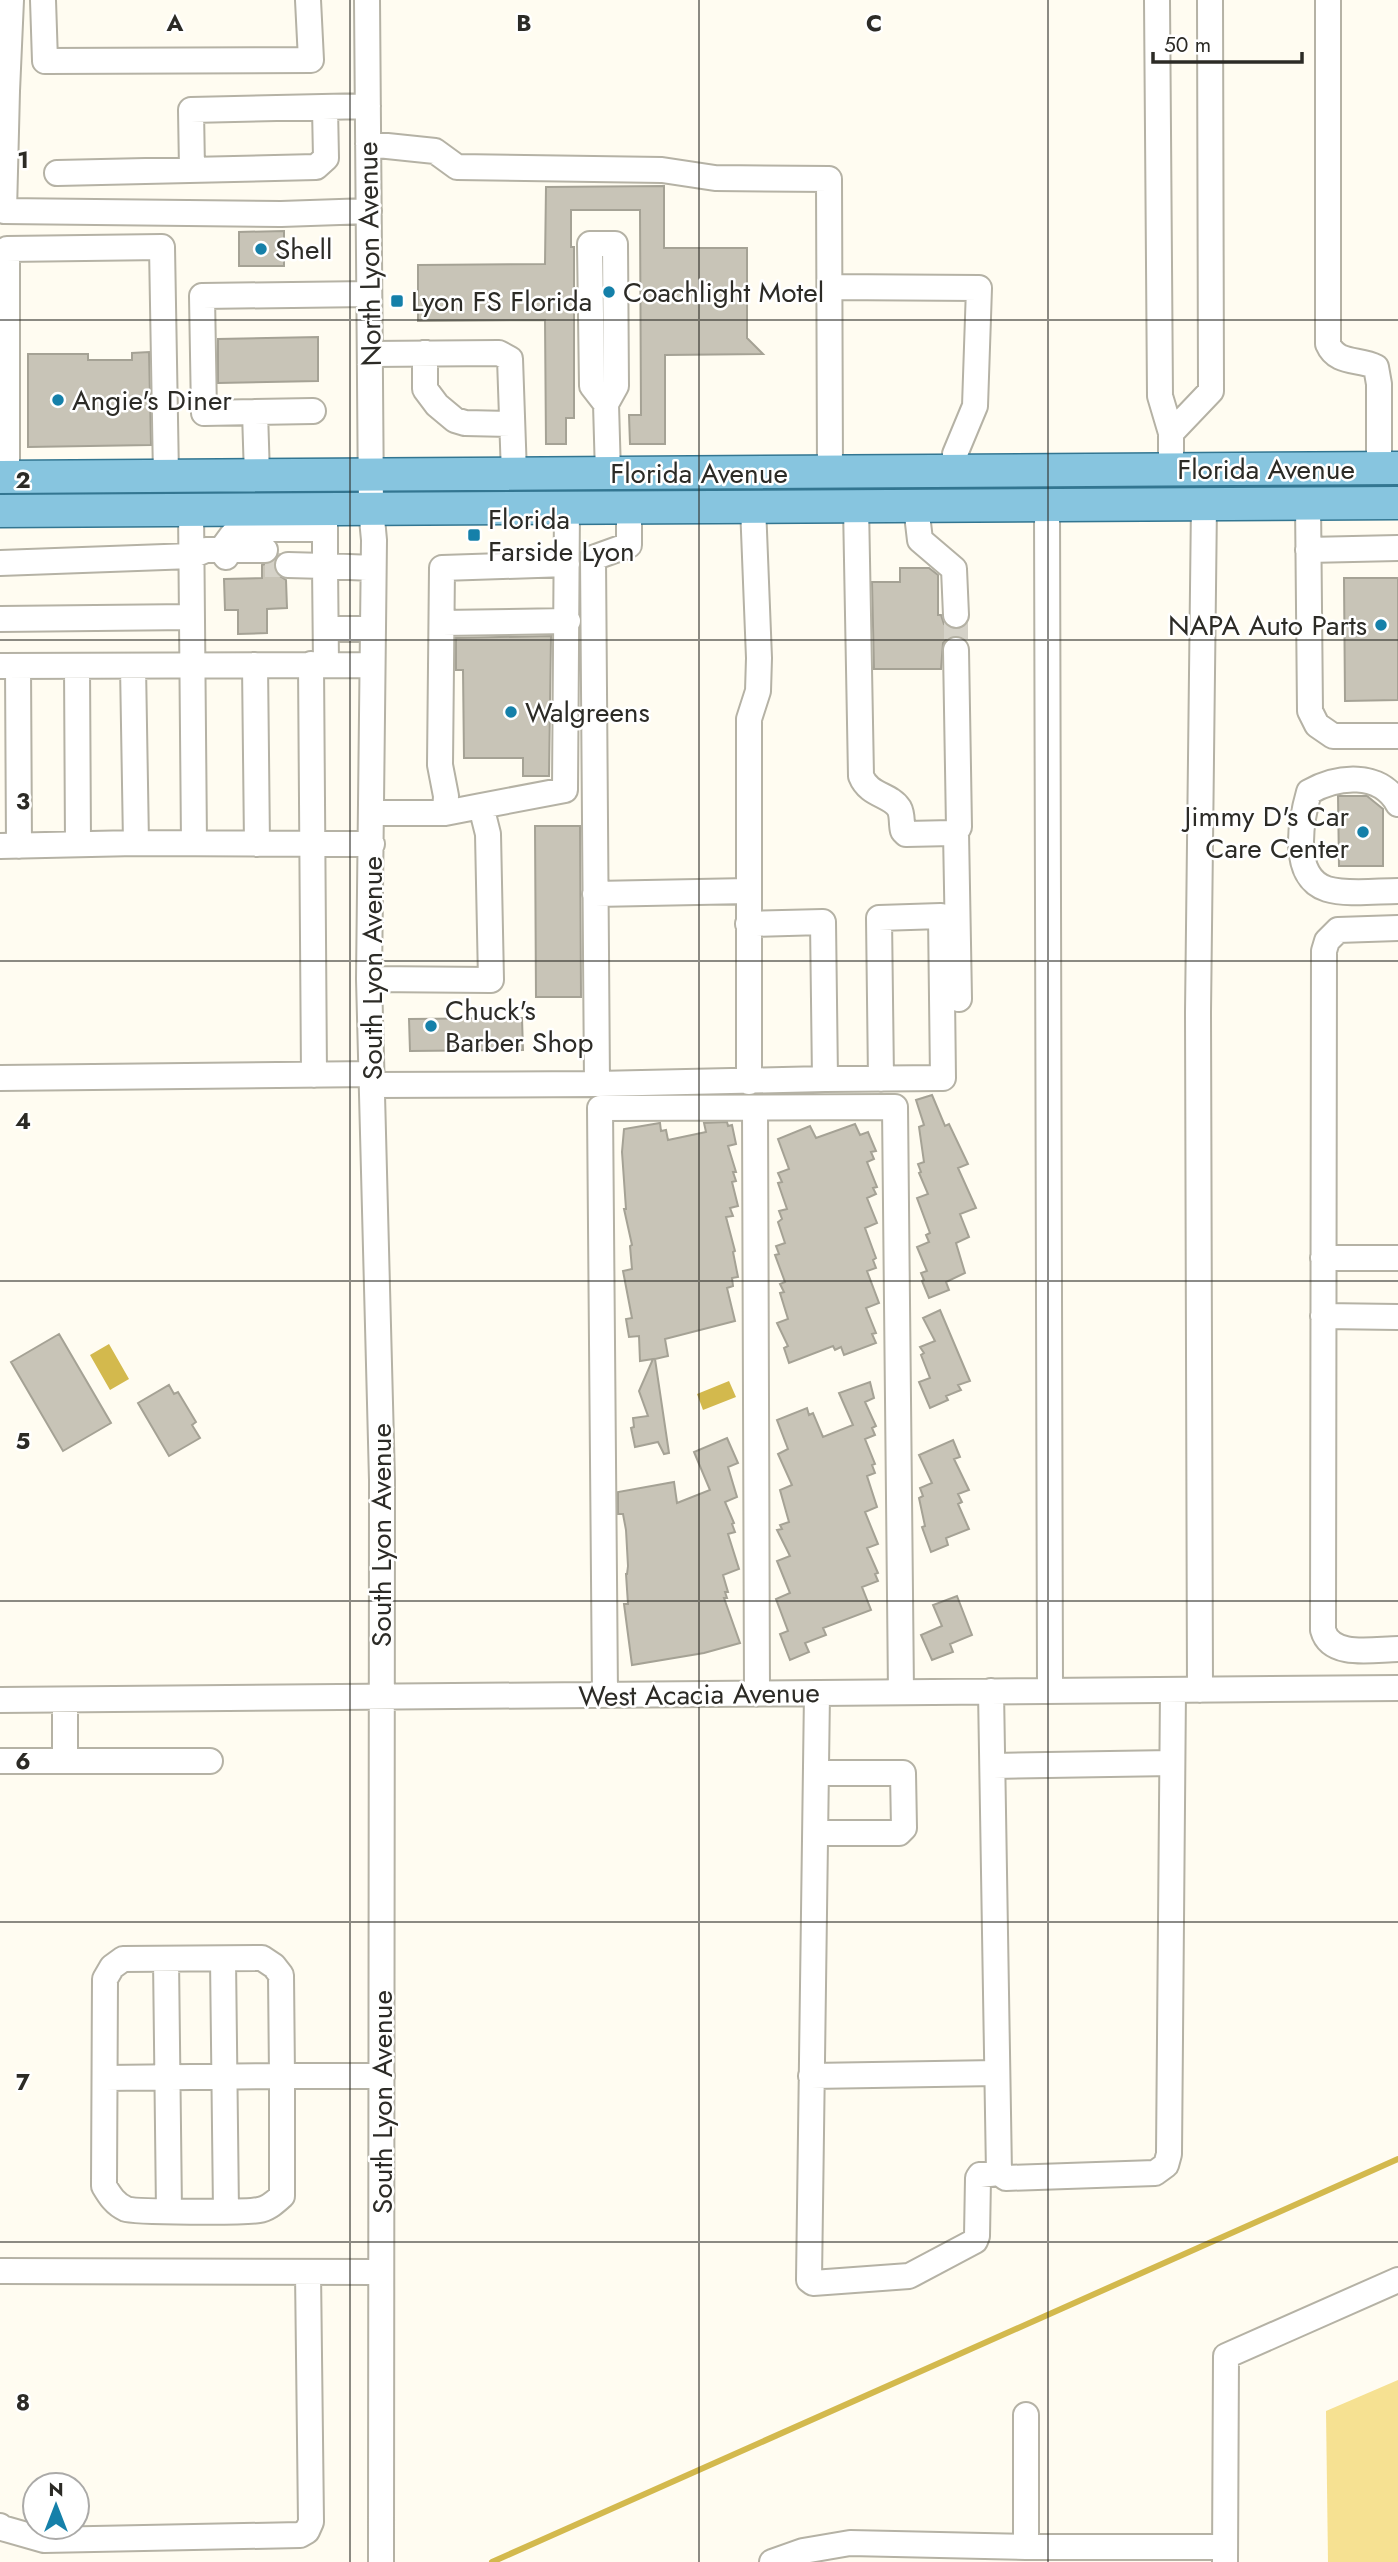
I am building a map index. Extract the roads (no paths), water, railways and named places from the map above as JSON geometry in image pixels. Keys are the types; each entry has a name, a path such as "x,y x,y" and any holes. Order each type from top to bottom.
{"main road":[{"name":"Florida Avenue","path":"4,477 1388,468"},
{"path":"856,506 938,492 1149,488 1170,483 1171,470"},
{"name":"Florida Avenue","path":"0,510 191,509 325,538 371,508 1398,503"}],"street":[{"path":"11,0 4,83 2,210 281,214 369,211"},
{"path":"43,0 46,61 311,60 309,0"},
{"name":"North Lyon Avenue","path":"367,0 371,508"},
{"path":"1157,0 1160,396 1171,433 1171,470"},
{"path":"1171,433 1211,391 1210,0"},
{"path":"1328,0 1328,344 1331,352 1342,360 1366,362 1376,367 1388,468"},
{"path":"192,169 191,110 368,106"},
{"path":"57,173 316,167 326,158 325,108"},
{"path":"368,144 435,151 457,167 662,170 715,178 829,179 830,472"},
{"path":"607,404 592,386 590,244 615,244 616,386 607,404 608,474"},
{"path":"4,477 7,249 162,247 166,476"},
{"path":"830,287 979,288 975,406 955,454 955,471"},
{"path":"313,411 204,413 202,296 369,294"},
{"path":"370,354 499,352 510,359 514,474"},
{"path":"425,353 425,388 437,405 455,420 465,423 512,424"},
{"path":"255,412 257,476"},
{"path":"1308,503 1310,711 1317,726 1333,736 1398,736"},
{"path":"1200,1690 1198,999 1204,504"},
{"path":"1047,505 1050,1691"},
{"path":"749,1082 749,719 758,691 759,658 753,506"},
{"path":"856,506 861,776 874,792 898,807 906,834 956,832"},
{"path":"916,506 920,540 954,569 956,615"},
{"path":"597,1084 593,558 629,545 629,507"},
{"name":"South Lyon Avenue","path":"371,508 372,844 369,979 382,1480 381,2562"},
{"path":"370,813 445,813 565,790 567,508"},
{"path":"191,509 194,843"},
{"path":"221,550 232,535 247,529 325,538 373,568"},
{"path":"0,563 192,556 206,550 276,558 325,538"},
{"path":"314,1075 314,844 318,664 326,629 325,538"},
{"path":"1308,550 1398,548"},
{"path":"445,813 446,796 440,765 442,568 567,564"},
{"path":"0,619 191,617"},
{"path":"442,623 568,621"},
{"path":"326,629 372,629"},
{"path":"0,1078 314,1075 372,1079 597,1084 959,1079 956,650"},
{"path":"255,665 257,844"},
{"path":"371,665 9,666 9,846 136,843 372,844"},
{"path":"78,666 78,844"},
{"path":"133,666 136,843"},
{"path":"1398,804 1392,793 1373,781 1352,779 1325,783 1309,792 1300,830 1306,867 1313,881 1327,889 1335,890 1398,891"},
{"path":"369,979 491,980 488,834 481,806"},
{"path":"595,894 748,891"},
{"path":"881,1079 879,918 941,916 943,1078"},
{"path":"748,924 823,922 825,1079"},
{"path":"1398,928 1338,930 1330,936 1325,946 1323,1258 1323,1630 1326,1640 1340,1648 1398,1649"},
{"path":"605,1695 600,1108 895,1107 901,1692"},
{"path":"755,1108 757,1694"},
{"path":"1323,1258 1398,1258"},
{"path":"1323,1317 1398,1317"},
{"name":"West Acacia Avenue","path":"0,1700 1398,1688"},
{"path":"817,1693 809,2280 813,2283 909,2276 975,2241 980,2175 999,2173 1006,2178 1155,2173 1166,2165 1170,2154 1173,1690"},
{"path":"991,1691 999,2173"},
{"path":"65,1700 65,1761"},
{"path":"0,1761 210,1761"},
{"path":"993,1766 1172,1763"},
{"path":"816,1773 903,1773 904,1828 899,1833 816,1833"},
{"path":"262,1958 281,1975 282,2196 274,2204 260,2210 129,2211 113,2201 104,2186 105,1979 112,1967 123,1959 166,1959 262,1958"},
{"path":"166,1959 169,2211"},
{"path":"223,1959 226,2211"},
{"path":"811,2076 997,2073"},
{"path":"105,2078 382,2076"},
{"path":"0,2271 381,2272"},
{"path":"0,2526 44,2540 300,2535 307,2531 311,2522 308,2272"},
{"path":"772,2562 803,2551 850,2543 1225,2555 1226,2356 1398,2280"},
{"path":"1026,2415 1026,2547"}],"waterway":[{"path":"492,2562 1398,2159"}],"tunnel":[{"path":"265,565 288,565"},
{"path":"956,615 956,650"}],"place":[{"name":"Shell","path":"261,249"},
{"name":"Coachlight Motel","path":"609,292"},
{"name":"Lyon FS Florida","path":"397,301"},
{"name":"Angie's Diner","path":"58,400"},
{"name":"Florida Farside Lyon","path":"474,535"},
{"name":"NAPA Auto Parts","path":"1381,625"},
{"name":"Walgreens","path":"511,712"},
{"name":"Jimmy D's Car Care Center","path":"1363,832"},
{"name":"Chuck's Barber Shop","path":"431,1026"}]}
